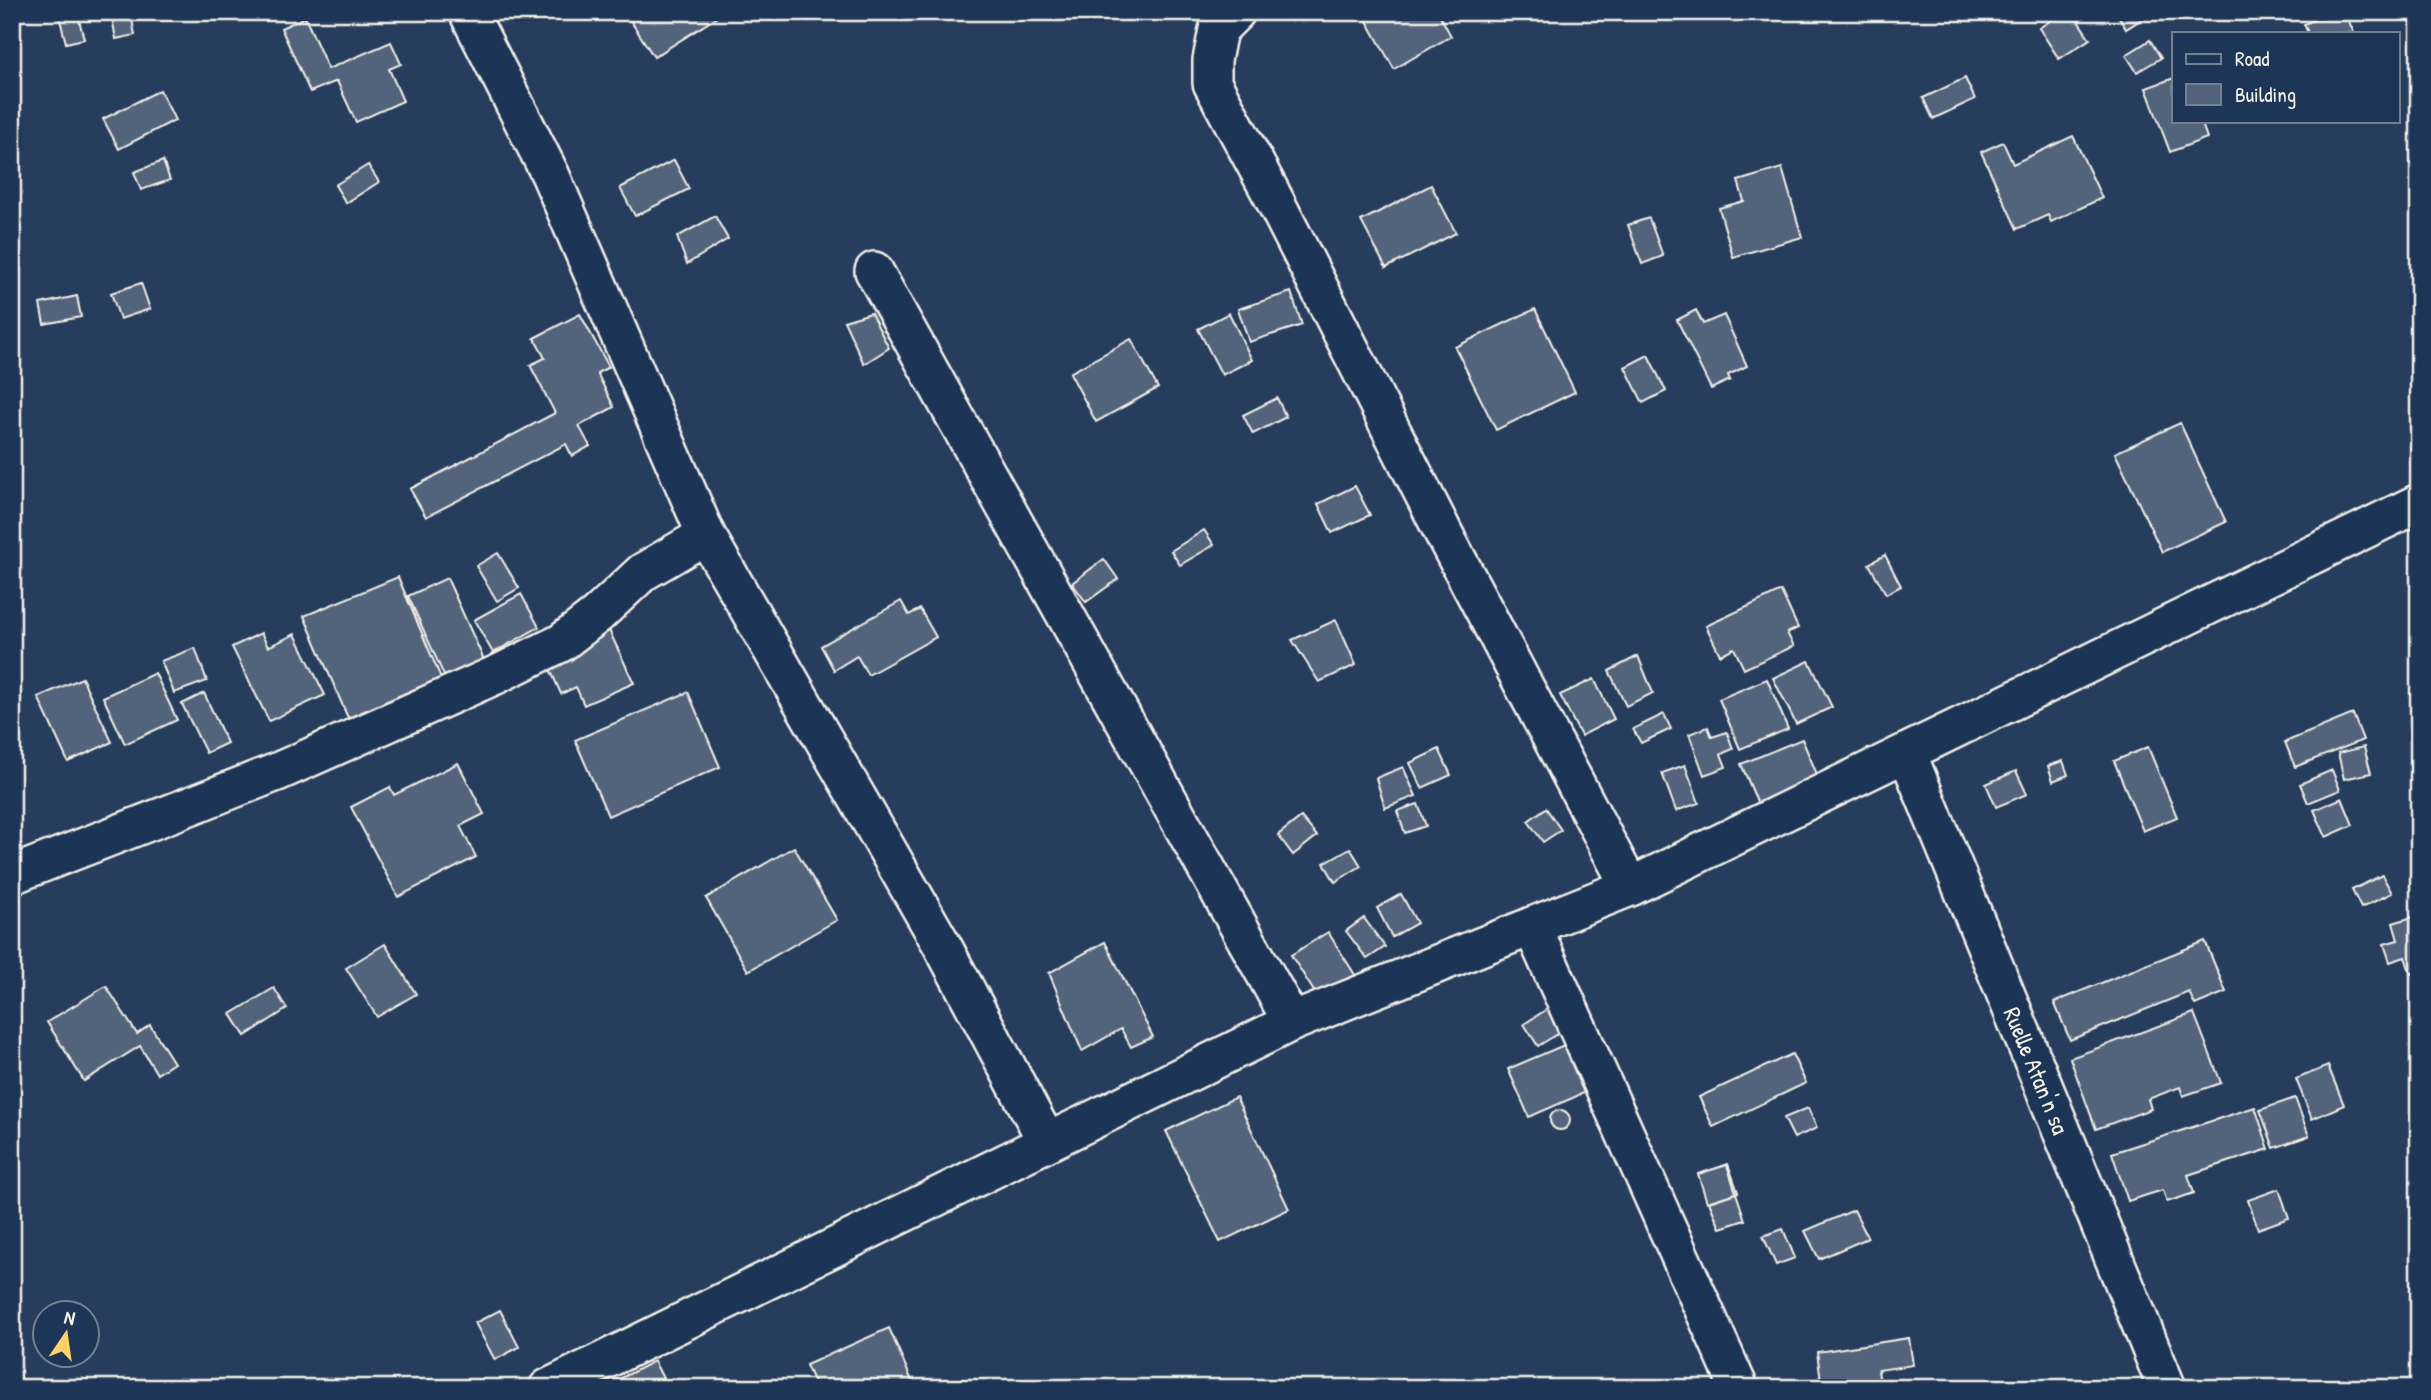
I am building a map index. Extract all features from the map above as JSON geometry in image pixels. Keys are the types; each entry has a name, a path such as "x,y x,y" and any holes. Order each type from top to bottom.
{"street":[{"path":"468,12 550,174 706,535 942,945 1047,1142"},
{"path":"1236,12 1218,30 1212,60 1212,83 1451,548 1630,887"},
{"path":"874,271 1292,1022"},
{"path":"548,1388 1292,1022 1630,887 2419,503"},
{"path":"12,875 277,772 523,662 561,643 597,615 643,572 706,535"},
{"name":"Ruelle Atan'n sa","path":"1907,753 2167,1388"},
{"path":"1532,926 1739,1388"}],"building":[{"path":"58,12 77,12 84,39 66,43"},
{"path":"625,12 725,12 654,57"},
{"path":"1362,12 1438,12 1451,36 1394,69"},
{"path":"2064,12 2072,12 2090,39 2059,59 2039,28"},
{"path":"2116,12 2153,12 2126,29"},
{"path":"2333,12 2345,12 2354,32 2308,32 2304,24"},
{"path":"131,14 135,35 116,39 112,18"},
{"path":"305,17 328,69 391,42 401,64 389,69 403,101 356,122 337,81 310,92 281,28"},
{"path":"2150,40 2161,58 2137,72 2126,55"},
{"path":"1965,78 1975,99 1933,119 1923,98"},
{"path":"2172,79 2172,122 2201,122 2207,138 2170,152 2146,88"},
{"path":"160,90 175,120 119,149 103,119"},
{"path":"2073,136 2102,198 2051,222 2048,215 2017,229 1981,152 2003,142 2013,164"},
{"path":"674,160 689,189 635,216 620,188"},
{"path":"163,161 170,180 141,190 134,172"},
{"path":"368,165 379,182 346,203 335,185"},
{"path":"1782,168 1802,237 1733,257 1719,208 1744,201 1738,181"},
{"path":"1431,185 1456,233 1386,268 1361,221"},
{"path":"715,216 728,239 687,264 677,237"},
{"path":"1649,218 1663,256 1642,264 1628,225"},
{"path":"141,283 150,309 120,319 111,293"},
{"path":"1291,292 1302,325 1249,342 1238,309"},
{"path":"77,296 81,317 44,324 40,304"},
{"path":"1535,309 1575,392 1496,430 1455,347"},
{"path":"1696,310 1703,324 1724,315 1747,366 1728,375 1730,380 1711,389 1677,320"},
{"path":"871,313 889,348 864,364 844,321"},
{"path":"1229,313 1252,360 1222,375 1198,329"},
{"path":"580,314 609,367 597,373 614,407 579,426 590,446 572,456 566,444 426,517 410,489 555,413 530,365 545,358 534,338"},
{"path":"1131,339 1158,388 1096,422 1070,373"},
{"path":"1648,355 1666,391 1643,403 1625,367"},
{"path":"1277,398 1286,417 1253,434 1243,415"},
{"path":"2180,423 2226,522 2162,552 2115,453"},
{"path":"1355,486 1370,515 1332,533 1318,504"},
{"path":"1204,530 1214,545 1180,565 1171,551"},
{"path":"498,553 519,588 497,601 476,566"},
{"path":"1885,555 1901,586 1886,594 1869,564"},
{"path":"1104,559 1118,579 1086,602 1072,583"},
{"path":"398,577 441,678 348,718 304,616"},
{"path":"447,578 485,662 446,680 408,596"},
{"path":"1781,591 1798,628 1787,633 1794,646 1744,669 1734,648 1720,655 1706,626"},
{"path":"521,594 539,627 493,653 474,620"},
{"path":"901,601 909,615 920,609 936,637 868,675 857,656 834,670 821,646"},
{"path":"1336,620 1356,665 1319,682 1292,640"},
{"path":"607,626 634,683 584,705 576,687 561,694 546,660"},
{"path":"261,633 268,647 295,634 325,695 269,721 232,647"},
{"path":"195,648 207,681 174,693 161,661"},
{"path":"1638,656 1653,693 1626,706 1609,671"},
{"path":"1809,661 1832,707 1796,724 1773,678"},
{"path":"155,673 177,720 125,744 103,697"},
{"path":"82,678 112,742 68,762 38,697"},
{"path":"1594,679 1614,719 1581,736 1560,695"},
{"path":"1767,679 1788,729 1740,749 1719,699"},
{"path":"688,692 720,767 608,816 575,740"},
{"path":"204,693 227,743 206,753 182,704"},
{"path":"1664,714 1671,729 1641,743 1633,729"},
{"path":"2353,714 2363,740 2295,767 2285,742"},
{"path":"1708,727 1712,737 1727,732 1733,749 1721,754 1726,767 1704,775 1689,734"},
{"path":"1802,739 1819,779 1758,804 1741,764"},
{"path":"2148,747 2177,817 2143,831 2114,761"},
{"path":"2364,747 2371,773 2344,779 2338,753"},
{"path":"1439,749 1451,775 1422,788 1410,763"},
{"path":"2063,761 2068,775 2053,781 2048,766"},
{"path":"458,763 484,814 460,826 476,857 398,897 351,807 390,787 394,795"},
{"path":"1685,765 1699,803 1676,811 1662,773"},
{"path":"1403,767 1416,796 1385,808 1376,778"},
{"path":"2332,770 2340,790 2308,803 2300,784"},
{"path":"2016,771 2027,794 1996,807 1986,784"},
{"path":"2342,798 2353,825 2326,837 2314,810"},
{"path":"1418,804 1426,826 1405,833 1397,811"},
{"path":"1546,808 1561,830 1543,842 1528,821"},
{"path":"1301,817 1317,836 1293,855 1278,835"},
{"path":"794,847 837,920 748,971 706,898"},
{"path":"1350,848 1361,866 1335,882 1324,863"},
{"path":"2382,875 2392,893 2361,908 2352,890"},
{"path":"1401,894 1417,923 1392,937 1377,908"},
{"path":"2419,915 2419,971 2411,974 2405,957 2390,962 2384,944 2398,940 2393,923"},
{"path":"1364,918 1385,947 1367,959 1346,931"},
{"path":"1328,932 1357,978 1320,1001 1291,955"},
{"path":"2205,941 2226,992 2195,1005 2189,992 2070,1040 2054,1002"},
{"path":"1105,942 1153,1037 1131,1047 1121,1029 1082,1051 1049,973"},
{"path":"385,944 416,994 377,1017 346,968"},
{"path":"106,986 137,1034 150,1025 174,1063 157,1074 140,1046 84,1081 47,1022"},
{"path":"274,988 287,1009 245,1036 231,1014"},
{"path":"1552,1006 1566,1029 1538,1046 1524,1024"},
{"path":"2194,1013 2221,1083 2183,1096 2180,1087 2148,1099 2151,1109 2096,1129 2070,1058"},
{"path":"1564,1045 1584,1093 1529,1117 1508,1069"},
{"path":"1792,1054 1806,1083 1713,1127 1699,1097"},
{"path":"2328,1066 2344,1105 2312,1119 2296,1079"},
{"path":"1236,1097 1289,1209 1220,1242 1166,1131"},
{"path":"2295,1098 2309,1136 2274,1148 2260,1110"},
{"path":"2255,1107 2269,1149 2188,1175 2194,1193 2167,1202 2163,1190 2128,1201 2112,1153"},
{"path":"1808,1108 1817,1128 1794,1138 1784,1118"},
{"path":"1560,1110 1567,1113 1570,1120 1567,1127 1560,1130 1553,1127 1550,1120 1553,1113"},
{"path":"1728,1164 1738,1192 1712,1200 1703,1173"},
{"path":"1727,1165 1736,1193 1707,1202 1698,1174"},
{"path":"2279,1189 2289,1218 2258,1229 2248,1200"},
{"path":"1736,1193 1745,1220 1720,1228 1709,1202"},
{"path":"1854,1210 1868,1238 1819,1259 1805,1231"},
{"path":"1783,1229 1795,1258 1776,1265 1763,1236"},
{"path":"500,1310 519,1347 495,1360 475,1323"},
{"path":"889,1328 915,1388 816,1388 806,1365"},
{"path":"1909,1338 1913,1365 1878,1370 1880,1384 1855,1388 1822,1388 1817,1352"},
{"path":"654,1361 668,1388 602,1388"}]}
